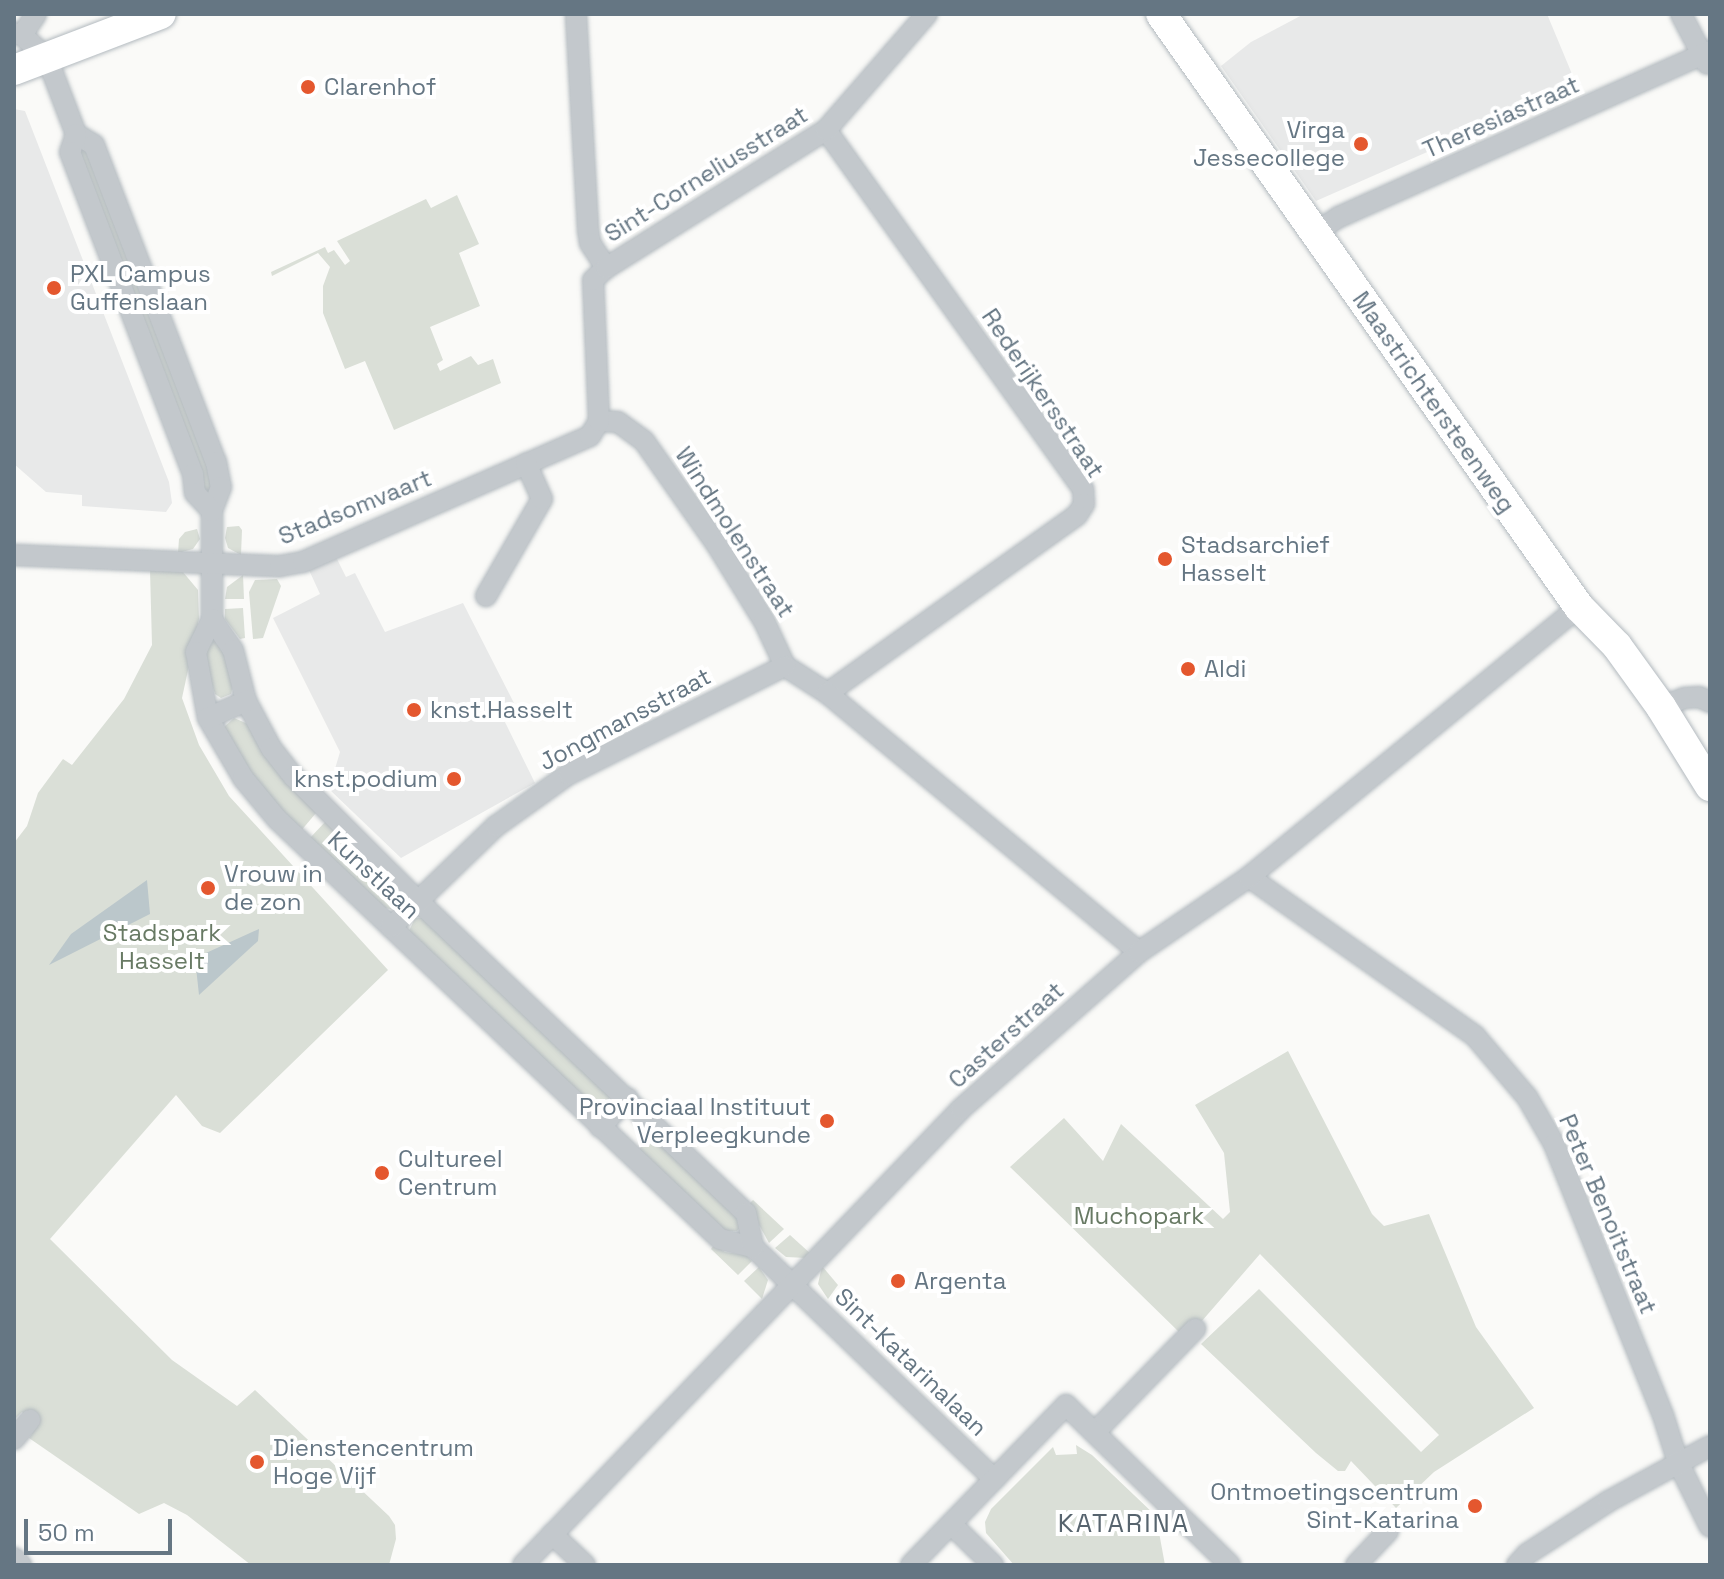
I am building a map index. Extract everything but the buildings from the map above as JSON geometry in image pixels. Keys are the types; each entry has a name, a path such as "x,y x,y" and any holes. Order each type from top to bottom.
{"main road":[{"path":"14,70 161,14"},
{"name":"Maastrichtersteenweg","path":"1161,14 1579,607 1617,646 1661,707 1710,786"}],"street":[{"path":"36,14 18,34 47,58"},
{"path":"576,14 588,230 590,243 606,268 593,280 592,289 599,421"},
{"name":"Sint-Corneliusstraat","path":"606,268 826,130 927,14"},
{"path":"1681,14 1707,58"},
{"name":"Kunstlaan","path":"47,58 76,134 70,152 193,474 195,493 212,511 212,619 196,652 208,718 243,778 269,811 720,1239 753,1247 791,1283"},
{"name":"Theresiastraat","path":"1315,233 1339,217 1707,58"},
{"name":"Rederijkersstraat","path":"826,130 1083,489 1084,504 1077,515 827,693"},
{"name":"Stadsomvaart","path":"14,555 280,566 303,562 590,436 599,421"},
{"name":"Windmolenstraat","path":"599,421 618,422 644,441 717,545 764,621 785,666"},
{"path":"486,596 542,499 526,463"},
{"name":"Casterstraat","path":"523,1565 961,1109 1139,952 1249,877 1579,607"},
{"name":"Kunstlaan","path":"212,619 233,650 246,701 271,748 294,777 417,900 746,1213 753,1247"},
{"path":"785,666 827,693 1139,952"},
{"name":"Jongmansstraat","path":"391,927 496,826 569,774 785,666"},
{"path":"1661,707 1685,698 1699,697 1710,702"},
{"path":"208,718 246,701"},
{"name":"Peter Benoitstraat","path":"1249,877 1475,1036 1527,1097 1554,1144 1663,1415 1678,1462 1710,1527"},
{"path":"600,1127 628,1098"},
{"name":"Sint-Katarinalaan","path":"791,1283 994,1479"},
{"path":"1095,1432 1195,1329"},
{"path":"911,1565 1066,1405 1219,1561"},
{"path":"14,1439 30,1420"},
{"path":"1517,1565 1527,1554 1609,1501 1710,1446"},
{"path":"951,1524 993,1565"},
{"path":"1356,1565 1388,1531"},
{"path":"552,1534 585,1565"},
{"path":"14,1558 21,1565"}],"shaded area":[{"name":"Virga Jessecollege","path":"1304,14 1547,14 1577,86 1316,201 1221,66 1251,42"},
{"name":"PXL Campus Guffenslaan","path":"14,109 25,111 169,482 172,503 166,512 82,506 82,495 46,492 14,464"},
{"name":"knst.Hasselt","path":"336,557 346,577 355,573 385,632 463,603 516,707 501,714 535,783 401,858 329,789 340,752 273,618 320,594 309,570"},
{"path":"147,880 150,914 49,965 71,934"},
{"path":"259,929 258,941 199,995 195,958"}],"green space":[{"path":"77,148 86,149 207,460 212,492 203,490"},
{"path":"457,195 479,244 459,253 480,306 430,327 443,360 437,364 440,371 471,356 478,365 493,359 501,383 394,430 365,361 345,369 323,313 323,286 330,267 318,253 272,276 271,272 325,247 328,253 334,250 345,265 350,261 337,241 426,199 431,208"},
{"path":"239,526 242,530 241,555 228,548 225,538 227,527"},
{"path":"197,529 200,539 193,549 178,553 179,539 185,532"},
{"name":"Stadspark Hasselt","path":"150,570 183,572 198,590 199,619 182,698 199,745 229,796 388,970 220,1133 202,1126 176,1095 50,1239 172,1360 237,1406 255,1390 389,1516 395,1525 396,1539 389,1565 251,1565 187,1515 164,1503 139,1514 29,1438 37,1426 22,1412 14,1420 14,843 27,826 38,793 63,759 72,765 124,699 152,645"},
{"path":"243,575 244,599 225,599 227,587"},
{"path":"277,579 281,586 263,638 253,639 249,592 255,580"},
{"path":"243,608 245,638 240,639 225,619 225,609"},
{"path":"214,641 226,651 233,685 231,694 221,698 215,694 203,657 208,643"},
{"path":"234,718 248,724 316,813 300,832 249,772 224,727"},
{"path":"326,821 401,897 395,910 379,907 308,840"},
{"path":"415,918 422,918 610,1097 604,1108 598,1110 409,931"},
{"name":"Muchopark","path":"1288,1051 1372,1214 1384,1226 1429,1214 1476,1327 1534,1408 1434,1472 1396,1508 1351,1461 1345,1471 1338,1471 1316,1453 1201,1344 1259,1289 1421,1452 1439,1435 1260,1254 1195,1329 1179,1332 1010,1167 1064,1118 1103,1161 1121,1124 1223,1219 1230,1212 1224,1153 1195,1105"},
{"path":"655,1134 739,1214 741,1226 737,1231 724,1231 637,1151"},
{"path":"753,1200 784,1229 769,1243 748,1205"},
{"path":"790,1235 811,1254 807,1258 786,1257 775,1248"},
{"path":"714,1245 725,1252 746,1255 752,1261 738,1275 711,1249"},
{"path":"822,1266 838,1285 828,1299 818,1284"},
{"path":"759,1267 768,1280 762,1299 744,1281"},
{"path":"1076,1445 1092,1455 1156,1516 1165,1565 1014,1565 986,1533 985,1522 991,1509 1053,1447 1056,1455 1077,1454"}],"place":[{"name":"Clarenhof","path":"308,87"},
{"name":"Virga Jessecollege","path":"1361,144"},
{"name":"PXL Campus Guffenslaan","path":"54,288"},
{"name":"Stadsarchief Hasselt","path":"1165,559"},
{"name":"Aldi","path":"1188,669"},
{"name":"knst.Hasselt","path":"414,710"},
{"name":"knst.podium","path":"454,779"},
{"name":"Vrouw in de zon","path":"208,888"},
{"name":"Provinciaal Instituut Verpleegkunde","path":"827,1121"},
{"name":"Cultureel Centrum","path":"382,1173"},
{"name":"Argenta","path":"898,1281"},
{"name":"Dienstencentrum Hoge Vijf","path":"257,1462"},
{"name":"Ontmoetingscentrum Sint-Katarina","path":"1475,1506"}],"district":[{"name":"KATARINA","path":"1124,1524"}]}
